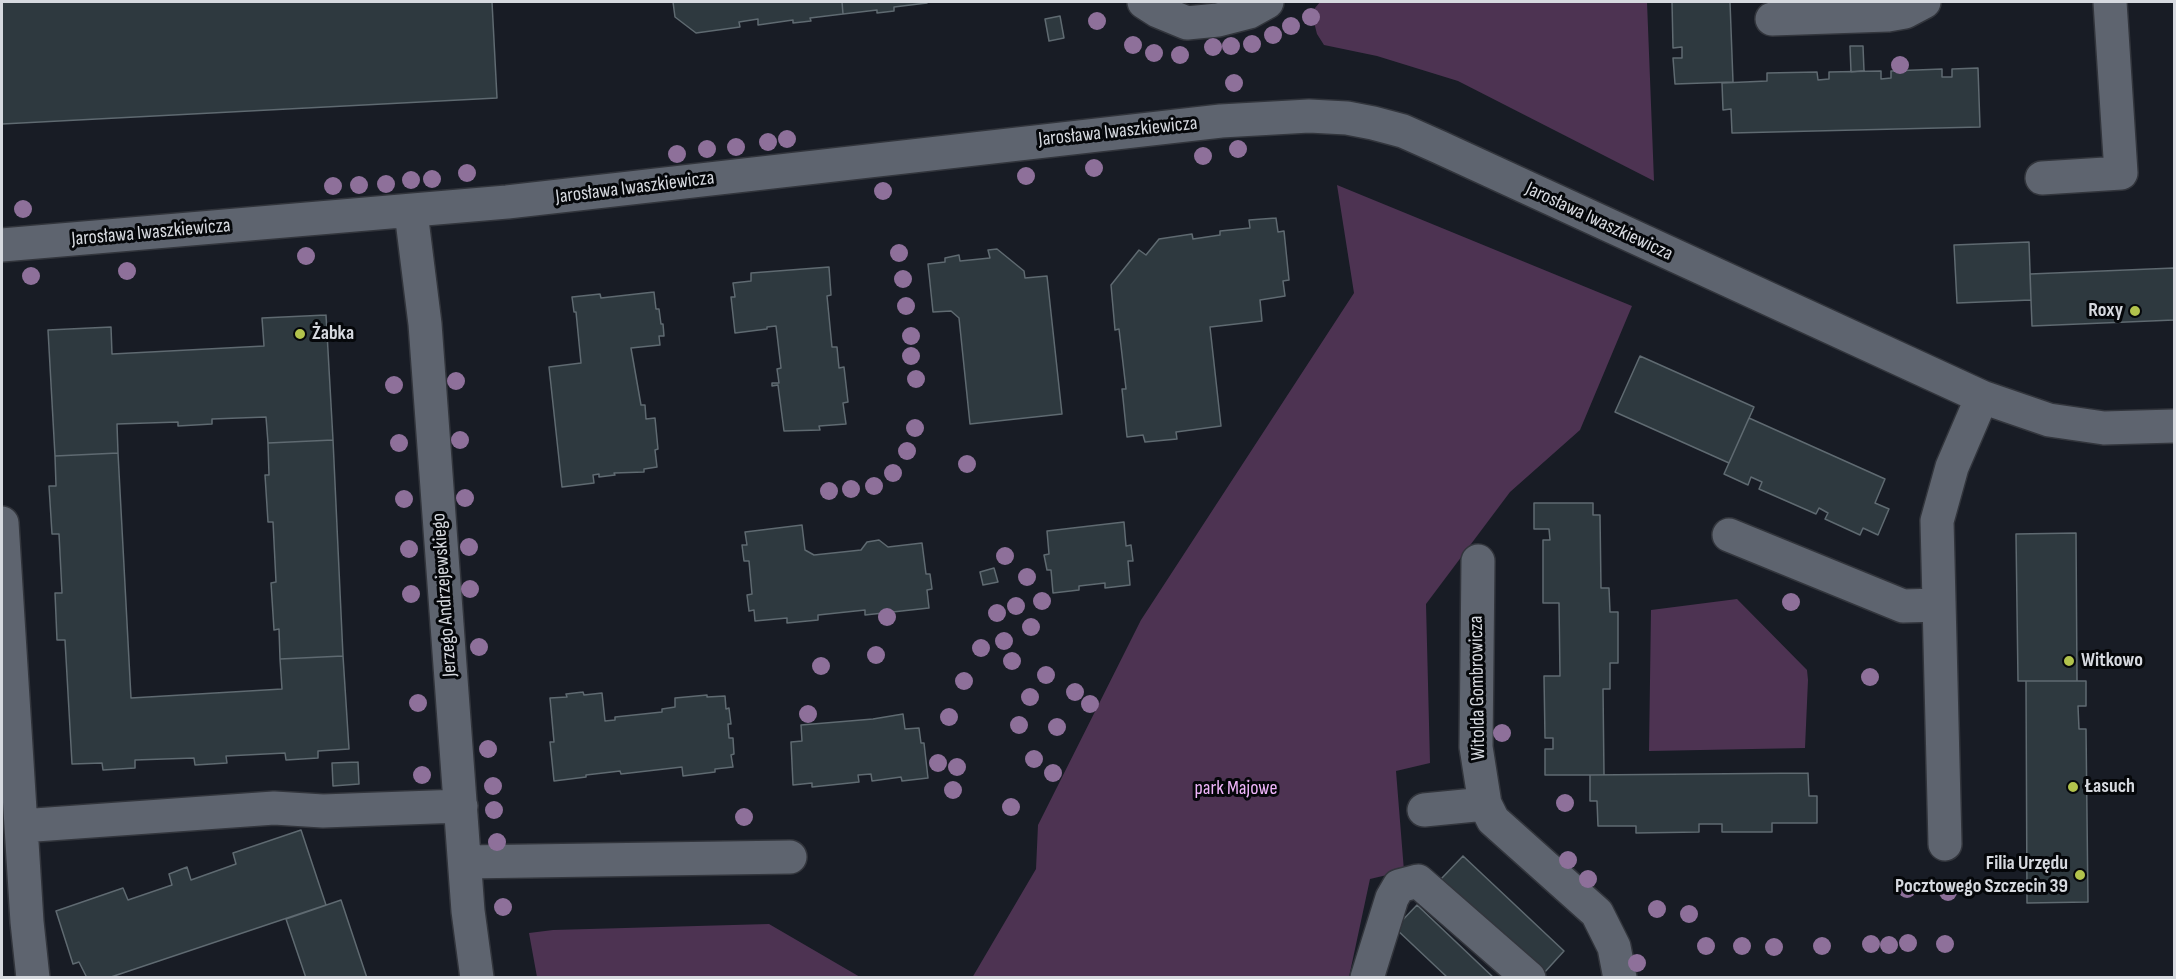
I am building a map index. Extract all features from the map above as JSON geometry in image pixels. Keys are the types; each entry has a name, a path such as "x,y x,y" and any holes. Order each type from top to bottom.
{"street":[{"path":"1144,2 1158,11 1187,23 1218,21 1249,12 1267,2"},
{"path":"1772,19 1888,15 1905,12 1924,2"},
{"path":"2042,178 2121,173 2109,2"},
{"name":"Jarosława Iwaszkiewicza","path":"2,245 411,212 1221,121 1309,116 1347,118 1402,131 1439,147 1982,398 2049,420 2104,428 2175,426"},
{"name":"Jerzego Andrzejewskiego","path":"411,212 428,361 465,862 477,978"},
{"path":"1945,844 1937,520 1952,467 1982,398"},
{"path":"2,523 27,922 33,978"},
{"path":"1729,535 1903,606 1939,605"},
{"name":"Witolda Gombrowicza","path":"1478,561 1476,747 1485,804 1493,820 1597,913 1614,947 1620,978"},
{"path":"1424,810 1485,804"},
{"path":"21,826 274,808 323,811 461,806"},
{"path":"465,862 790,857"},
{"path":"1367,978 1392,897 1399,886 1418,881 1529,978"}],"green space":[{"path":"1320,2 1647,2 1654,181 1458,81 1377,56 1324,45 1317,34 1314,22 1315,8"},
{"name":"park Majowe","path":"1337,185 1632,306 1580,430 1510,492 1426,604 1430,763 1396,771 1404,871 1370,879 1349,977 972,978 1036,869 1038,825 1141,620 1354,293"},
{"path":"1737,599 1807,670 1805,748 1649,751 1651,610"},
{"path":"769,924 860,977 537,977 529,933 553,930"}],"building":[{"path":"2,2 492,2 497,98 2,124"},
{"path":"673,2 842,2 843,14 810,18 811,21 793,23 793,20 758,25 758,19 739,22 740,27 696,33 675,17"},
{"path":"842,2 927,3 894,7 894,11 877,13 877,10 843,14"},
{"path":"1672,2 1730,2 1733,82 1675,84 1673,58 1682,58 1682,47 1673,48"},
{"path":"1060,16 1064,38 1049,41 1045,19"},
{"path":"1850,46 1863,46 1864,71 1851,72"},
{"path":"1978,68 1980,127 1732,133 1731,109 1723,110 1722,83 1767,81 1767,73 1817,72 1818,80 1829,79 1829,72 1881,71 1881,79 1891,78 1891,71 1942,69 1942,77 1952,77 1952,69"},
{"path":"1276,218 1278,232 1284,231 1289,280 1283,281 1285,296 1260,300 1262,321 1210,327 1221,426 1176,432 1177,439 1145,442 1143,435 1127,437 1122,389 1126,389 1119,329 1115,330 1111,285 1139,250 1146,255 1159,239 1192,234 1193,239 1220,235 1220,231 1250,228 1249,220"},
{"path":"2029,242 2031,300 1957,303 1954,245"},
{"path":"997,249 1024,271 1025,278 1047,276 1062,414 970,424 959,318 951,311 933,312 928,264 945,262 945,258 959,255 960,261 990,258 988,250"},
{"path":"829,267 831,295 827,296 832,347 837,347 839,368 844,367 848,402 843,403 846,424 819,426 820,430 784,431 778,385 772,386 772,383 779,383 777,369 781,368 776,326 735,333 731,297 735,297 733,283 751,281 751,273"},
{"path":"2174,268 2174,320 2032,326 2030,274"},
{"path":"654,292 656,309 659,309 664,336 659,336 660,345 631,348 641,405 645,405 646,419 655,418 657,467 644,469 644,472 614,473 615,475 599,477 599,474 593,475 594,483 562,487 549,367 581,363 576,312 574,312 572,297 600,294 601,298"},
{"path":"326,315 333,440 268,443 266,417 212,419 212,424 178,426 178,422 117,424 118,453 55,456 48,330 111,327 112,354 264,346 262,318"},
{"path":"1640,356 1754,407 1729,463 1615,412"},
{"path":"1749,418 1885,479 1875,503 1889,509 1878,535 1863,528 1860,535 1825,519 1828,513 1819,508 1816,514 1759,489 1762,482 1751,477 1748,485 1724,474"},
{"path":"333,440 343,656 280,659 279,629 274,630 271,583 276,582 273,522 268,522 265,475 269,475 268,443"},
{"path":"118,453 131,698 282,689 280,659 343,656 349,749 318,751 318,758 286,760 285,753 226,756 227,763 195,765 194,758 135,760 135,768 103,770 102,763 72,764 65,640 57,640 55,593 62,593 59,534 52,534 49,486 56,486 55,456"},
{"path":"1534,503 1593,503 1593,515 1600,515 1601,588 1609,588 1610,612 1618,612 1618,663 1610,663 1610,689 1603,689 1604,775 1545,775 1545,749 1553,749 1553,738 1545,738 1544,676 1560,676 1559,603 1543,603 1543,540 1550,540 1549,529 1534,529"},
{"path":"1124,522 1126,546 1131,545 1133,561 1128,561 1130,585 1105,588 1105,583 1079,586 1079,590 1053,593 1051,570 1047,570 1044,555 1049,554 1047,531"},
{"path":"802,525 805,550 814,555 861,550 867,542 879,540 888,547 922,543 926,574 930,574 932,589 927,590 929,608 865,615 865,610 818,615 818,620 787,623 787,618 755,621 754,610 749,611 747,595 752,594 749,561 744,561 742,545 747,545 745,532"},
{"path":"2076,533 2077,681 2018,681 2016,534"},
{"path":"994,568 998,582 983,585 980,572"},
{"path":"2026,681 2086,681 2086,706 2078,706 2079,729 2086,729 2088,902 2027,903"},
{"path":"583,692 584,695 602,693 605,721 615,720 615,717 662,712 662,709 675,707 675,698 725,696 731,724 728,724 729,738 733,738 734,754 731,755 733,767 683,776 682,767 621,774 620,771 554,781 550,742 554,742 550,698 567,697 566,694"},
{"path":"903,714 905,729 919,728 921,743 924,743 928,778 902,781 901,777 872,781 871,774 858,775 859,782 812,787 812,783 793,785 791,742 802,741 801,725"},
{"path":"358,762 359,784 333,786 332,763"},
{"path":"1808,773 1809,796 1817,796 1817,823 1772,823 1772,832 1722,832 1722,824 1699,824 1699,832 1636,833 1636,826 1598,826 1597,801 1590,801 1590,775"},
{"path":"301,830 326,905 108,978 87,978 79,962 73,964 56,911 123,888 128,900 172,885 169,874 187,867 191,880 236,864 233,853"},
{"path":"1463,856 1564,951 1543,974 1441,879"},
{"path":"341,900 367,978 306,978 286,919"},
{"path":"1417,905 1494,978 1448,978 1395,928"}],"place":[{"name":"Roxy","path":"2135,311"},
{"name":"Żabka","path":"300,334"},
{"name":"Witkowo","path":"2069,661"},
{"name":"Łasuch","path":"2073,787"},
{"name":"Filia Urzędu Pocztowego Szczecin 39","path":"2080,875"}]}
